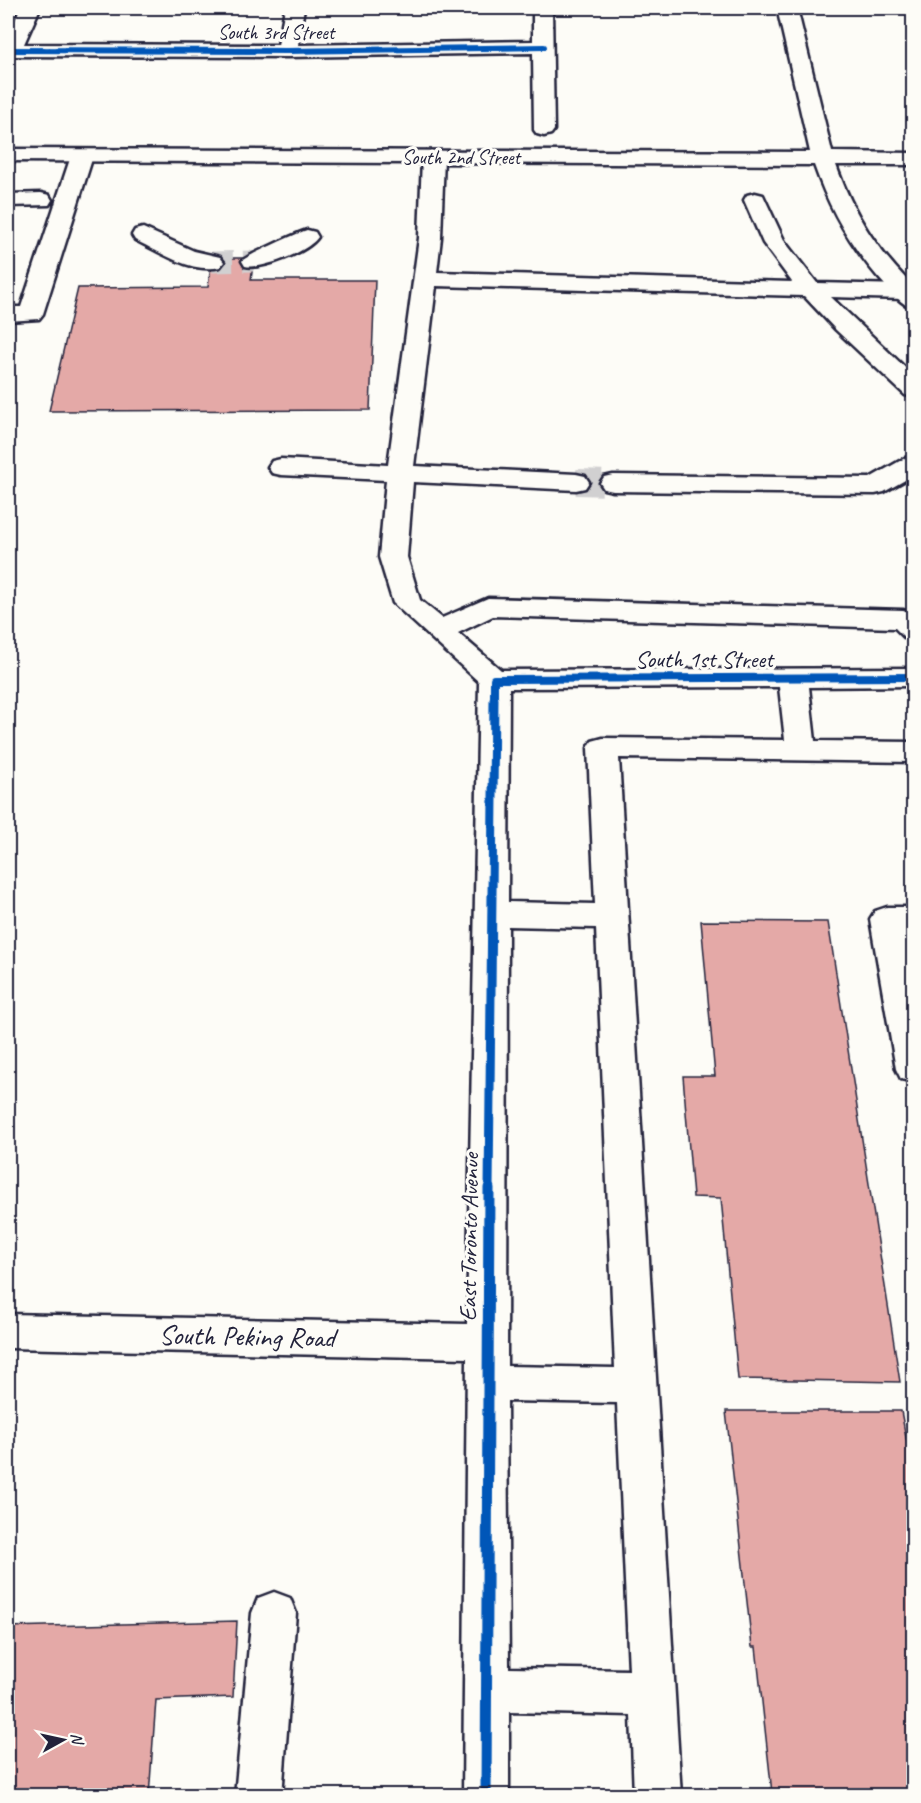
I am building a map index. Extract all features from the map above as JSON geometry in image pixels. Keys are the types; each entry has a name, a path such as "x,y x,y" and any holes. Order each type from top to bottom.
{"street":[{"path":"10,50 30,8"},
{"path":"287,51 294,8"},
{"path":"543,8 544,130"},
{"path":"787,8 824,159 844,212 878,265 909,297"},
{"name":"South 3rd Street","path":"10,50 287,51 544,47"},
{"name":"South 2nd Street","path":"8,155 914,159"},
{"path":"8,314 32,314 82,156"},
{"path":"433,157 430,238 400,473 393,557 407,603 494,679"},
{"path":"8,200 41,200"},
{"path":"755,201 774,243 810,289 844,325 914,390"},
{"path":"143,235 187,257 212,262"},
{"path":"253,261 284,250 307,237"},
{"path":"425,279 810,289 909,297"},
{"path":"613,483 875,486 914,464"},
{"path":"280,467 576,482"},
{"path":"439,631 488,607 903,619 914,631"},
{"name":"South 1st Street","path":"494,679 914,677"},
{"path":"793,678 801,751"},
{"name":"East Toronto Avenue","path":"486,1796 487,1341 494,679"},
{"path":"658,1796 603,748 914,752"},
{"path":"492,914 612,916"},
{"path":"914,919 887,919 914,1069"},
{"name":"South Peking Road","path":"8,1331 487,1341"},
{"path":"487,1383 637,1386"},
{"path":"258,1796 274,1612"},
{"path":"487,1689 653,1693"}],"building":[{"path":"212,258 254,258 251,280 375,280 370,410 49,411 78,288 208,287"},
{"path":"701,921 828,922 900,1382 738,1379 721,1198 693,1197 683,1076 715,1076"},
{"path":"726,1411 901,1411 914,1480 914,1796 727,1796 727,1793 772,1793 756,1647 752,1647"},
{"path":"237,1621 233,1697 156,1700 149,1796 8,1796 8,1627"}],"tunnel":[{"path":"212,262 253,261"},
{"path":"576,482 613,483"}],"cycle path":[{"path":"8,50 287,51 544,47"},
{"path":"486,1796 487,1341 494,679 914,677"}]}
